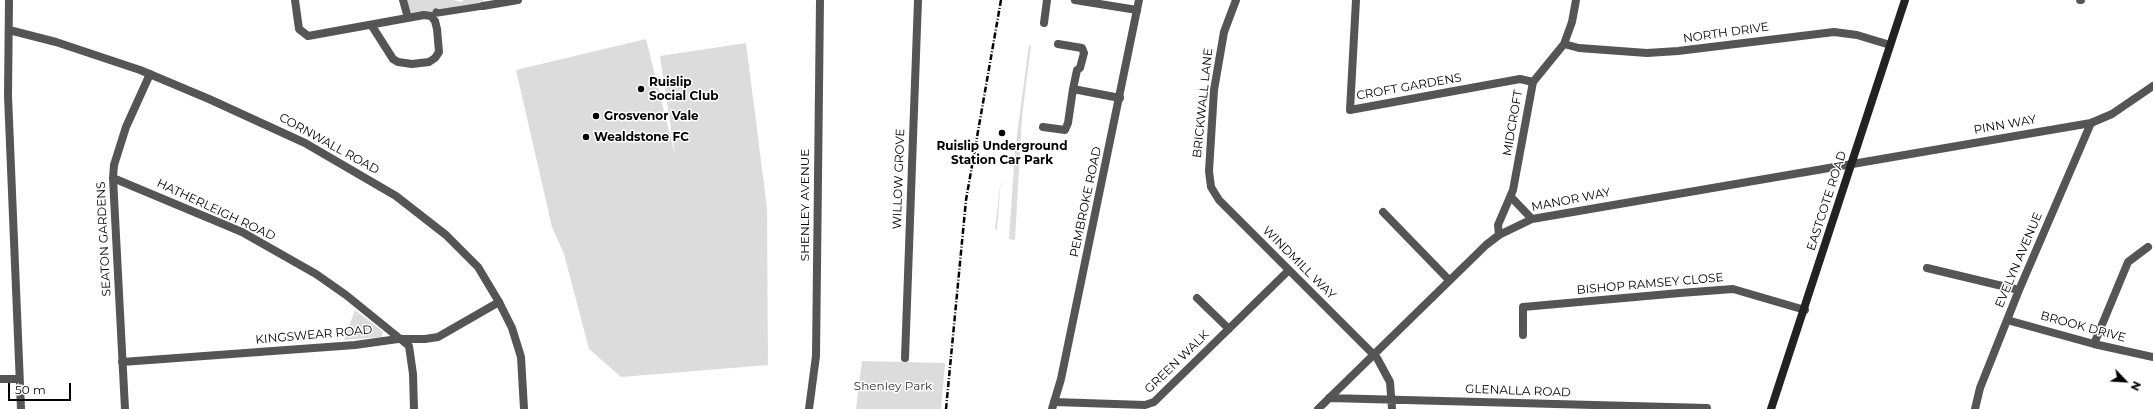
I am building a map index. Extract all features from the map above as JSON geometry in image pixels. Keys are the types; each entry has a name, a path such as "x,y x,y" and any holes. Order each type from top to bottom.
{"main road":[{"name":"EASTCOTE ROAD","path":"1771,409 1805,310 1905,0"}],"street":[{"path":"9,0 8,96 21,409"},
{"path":"295,0 299,29 308,36 372,26 424,15 431,16 435,21 439,52 435,58 429,62 412,64 398,62 393,59 372,26"},
{"path":"403,0 408,18"},
{"path":"436,12 438,13 518,0"},
{"name":"SHENLEY AVENUE","path":"809,409 816,356 820,0"},
{"name":"WILLOW GROVE","path":"905,358 918,0"},
{"path":"1044,23 1047,0"},
{"path":"1075,0 1137,10"},
{"name":"PEMBROKE ROAD","path":"1053,406 1120,98 1139,0"},
{"name":"BRICKWALL LANE","path":"1211,187 1209,171 1214,90 1224,32 1236,0"},
{"name":"CROFT GARDENS","path":"1356,0 1350,110 1520,79 1533,82"},
{"name":"MIDCROFT","path":"1499,235 1498,225 1511,197 1533,82 1564,44 1572,22 1576,0"},
{"name":"CORNWALL ROAD","path":"8,30 56,42 150,74 305,143 396,196 452,240 478,267 499,302 512,328 521,357 524,409"},
{"name":"NORTH DRIVE","path":"1564,44 1579,48 1647,53 1678,51 1834,32 1857,35 1890,45"},
{"path":"1043,127 1065,130 1069,117 1077,70 1080,68 1084,53 1082,48 1058,44"},
{"name":"SEATON GARDENS","path":"125,409 113,178 114,165 122,139 150,74"},
{"name":"PINN WAY","path":"1852,163 2091,123 2112,114 2153,86"},
{"path":"1073,88 1120,98"},
{"name":"EVELYN AVENUE","path":"1975,409 1980,388 2019,290 2091,123"},
{"name":"MANOR WAY","path":"1318,409 1449,280 1499,235 1532,219 1852,163"},
{"name":"HATHERLEIGH ROAD","path":"113,178 207,216 274,250 316,274 346,295 398,339 409,346 411,353 414,409"},
{"name":"WINDMILL WAY","path":"1211,187 1219,200 1380,362 1387,376 1392,399 1392,409"},
{"path":"1511,197 1532,219"},
{"path":"1383,212 1449,280"},
{"path":"2094,344 2128,262 2148,247"},
{"path":"1927,268 2019,290"},
{"name":"GREEN WALK","path":"1053,406 1068,404 1151,404 1157,400 1289,270"},
{"name":"BISHOP RAMSEY CLOSE","path":"1522,334 1523,307 1680,293 1733,289 1805,310"},
{"path":"1198,298 1229,329"},
{"name":"KINGSWEAR ROAD","path":"122,362 355,345 398,339 412,340 438,337 499,302"},
{"name":"BROOK DRIVE","path":"2008,320 2094,344 2153,357"},
{"path":"0,379 19,379"},
{"name":"GLENALLA ROAD","path":"1329,398 1707,408"}],"green space":[{"path":"407,0 453,0 462,2 463,0 483,0 483,6 411,14"},
{"path":"646,39 675,155 660,56 746,43 767,208 768,365 621,377 589,349 564,254 552,227 516,70"},
{"path":"1029,45 1031,46 1022,116 1015,240 1009,239 1015,150"},
{"path":"1001,177 997,229 996,230 995,229"},
{"path":"355,310 383,332 382,337 344,340"},
{"name":"Shenley Park","path":"862,361 945,363 941,409 856,409"}],"railway":[{"path":"946,409 966,200 1001,0"}],"place":[{"name":"Ruislip Social Club","path":"641,89"},
{"name":"Grosvenor Vale","path":"596,116"},
{"name":"Ruislip Underground Station Car Park","path":"1002,133"},
{"name":"Wealdstone FC","path":"586,137"}]}
